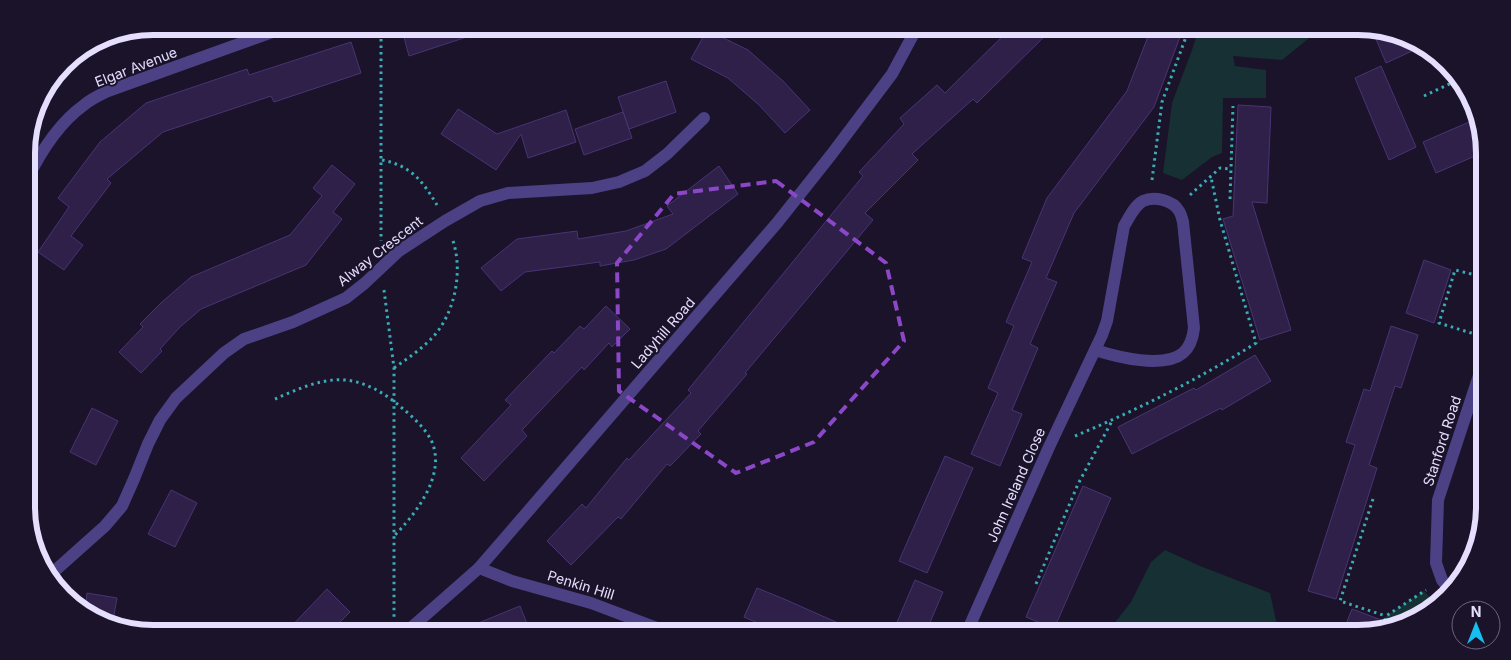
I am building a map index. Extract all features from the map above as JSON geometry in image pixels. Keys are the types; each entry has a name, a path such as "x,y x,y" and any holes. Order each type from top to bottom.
{"street":[{"name":"Elgar Avenue","path":"35,166 48,144 84,104 108,91 264,35"},
{"name":"Ladyhill Road","path":"414,625 479,568 713,298 832,155 892,74 913,35"},
{"name":"Alway Crescent","path":"54,571 105,526 122,506 160,420 176,398 200,373 244,339 293,322 346,298 399,251 480,201 508,193 592,188 645,171 667,154 704,118"},
{"path":"1095,350 1113,356 1171,360 1183,353 1192,339 1194,328 1183,222 1179,209 1168,202 1156,198 1143,201"},
{"name":"John Ireland Close","path":"970,625 1049,447 1095,350 1107,320 1124,226 1131,214 1143,201"},
{"name":"Stanford Road","path":"1445,585 1436,563 1438,500 1476,384"},
{"name":"Penkin Hill","path":"479,568 512,581 591,603 649,625"}],"path":[{"path":"382,35 381,268 394,368 394,624"},
{"path":"1143,201 1152,180 1162,102 1187,35"},
{"path":"1424,96 1453,82"},
{"path":"1230,199 1233,106"},
{"path":"382,160 402,165 413,172 431,195 445,221 454,244 457,260 457,277 443,324 418,351 394,368"},
{"path":"1194,190 1220,168 1231,169"},
{"path":"1476,275 1455,270 1440,323 1476,335"},
{"path":"275,399 304,387 344,380 363,384 384,393 411,415 433,444 435,468 431,483 423,499 413,515 393,537"},
{"path":"1036,584 1078,484 1112,421"},
{"path":"1373,499 1340,601 1386,616 1445,585"},
{"path":"1384,622 1386,616"}],"highlighted area":[{"path":"776,181 886,263 904,341 814,442 736,473 619,391 617,263 674,194"}],"green space":[{"path":"1197,35 1313,35 1282,60 1233,56 1235,66 1266,70 1266,98 1223,98 1222,153 1212,157 1182,180 1163,173 1172,103"},
{"path":"1165,550 1200,566 1270,593 1277,625 1113,625 1131,602 1151,562"},
{"path":"1424,591 1432,599 1403,616 1384,622 1386,616"}],"building":[{"path":"403,35 473,35 409,56"},
{"path":"704,35 717,35 748,50 783,81 810,110 785,133 759,105 728,78 691,59"},
{"path":"1004,35 1046,35 977,103 973,99 912,154 918,160 865,213 873,220 698,431 701,434 670,466 667,464 621,519 618,517 571,565 547,541 582,504 586,508 627,458 629,460 691,393 688,390 863,176 859,172 904,124 900,118 937,85 945,93"},
{"path":"1149,35 1181,35 1154,107 1074,213 1046,278 1057,282 1030,344 1038,348 1012,410 1022,414 1000,466 971,454 998,393 988,388 1014,326 1006,322 1032,262 1022,258 1047,198 1127,91"},
{"path":"1381,37 1389,39 1415,50 1386,63 1376,39"},
{"path":"351,42 361,73 274,102 271,96 163,132 107,179 111,183 71,236 83,245 64,270 38,252 69,207 58,198 100,142 146,103 247,69 249,75"},
{"path":"1381,66 1416,147 1389,160 1355,78"},
{"path":"666,81 676,112 629,129 618,97"},
{"path":"1238,105 1271,107 1267,203 1252,202 1291,330 1260,340 1223,219 1233,216"},
{"path":"458,109 497,134 566,110 576,142 528,158 521,134 496,170 441,134"},
{"path":"623,112 632,138 584,155 575,129"},
{"path":"1472,121 1476,156 1436,173 1423,142"},
{"path":"332,165 355,184 333,212 342,219 306,265 201,309 180,327 160,349 162,351 141,373 119,352 143,327 140,324 191,277 290,235 322,196 313,188"},
{"path":"719,166 738,194 666,249 634,260 600,266 600,262 525,272 501,291 481,268 517,239 577,231 578,239 626,231 673,214 667,206"},
{"path":"1424,260 1451,270 1434,323 1406,313"},
{"path":"606,306 630,329 612,347 609,343 584,370 582,367 555,395 522,430 527,436 484,481 461,458 511,405 505,400 552,351 554,353 580,326 584,329"},
{"path":"1391,326 1418,335 1401,388 1395,386 1369,465 1377,468 1336,599 1308,591 1355,445 1346,442 1364,389 1370,391"},
{"path":"1255,355 1271,381 1222,410 1221,408 1132,454 1118,427 1194,388 1196,390"},
{"path":"92,408 118,421 96,465 70,452"},
{"path":"945,456 973,468 927,573 899,561"},
{"path":"1083,486 1111,498 1056,625 1045,625 1026,617"},
{"path":"171,490 197,503 175,547 148,534"},
{"path":"915,580 943,592 929,625 896,625"},
{"path":"757,588 843,625 762,625 744,617"},
{"path":"327,589 350,612 337,625 293,625"},
{"path":"87,593 117,598 113,618 86,604"},
{"path":"520,606 527,625 474,625"},
{"path":"1352,609 1386,622 1366,625 1346,625"}]}
